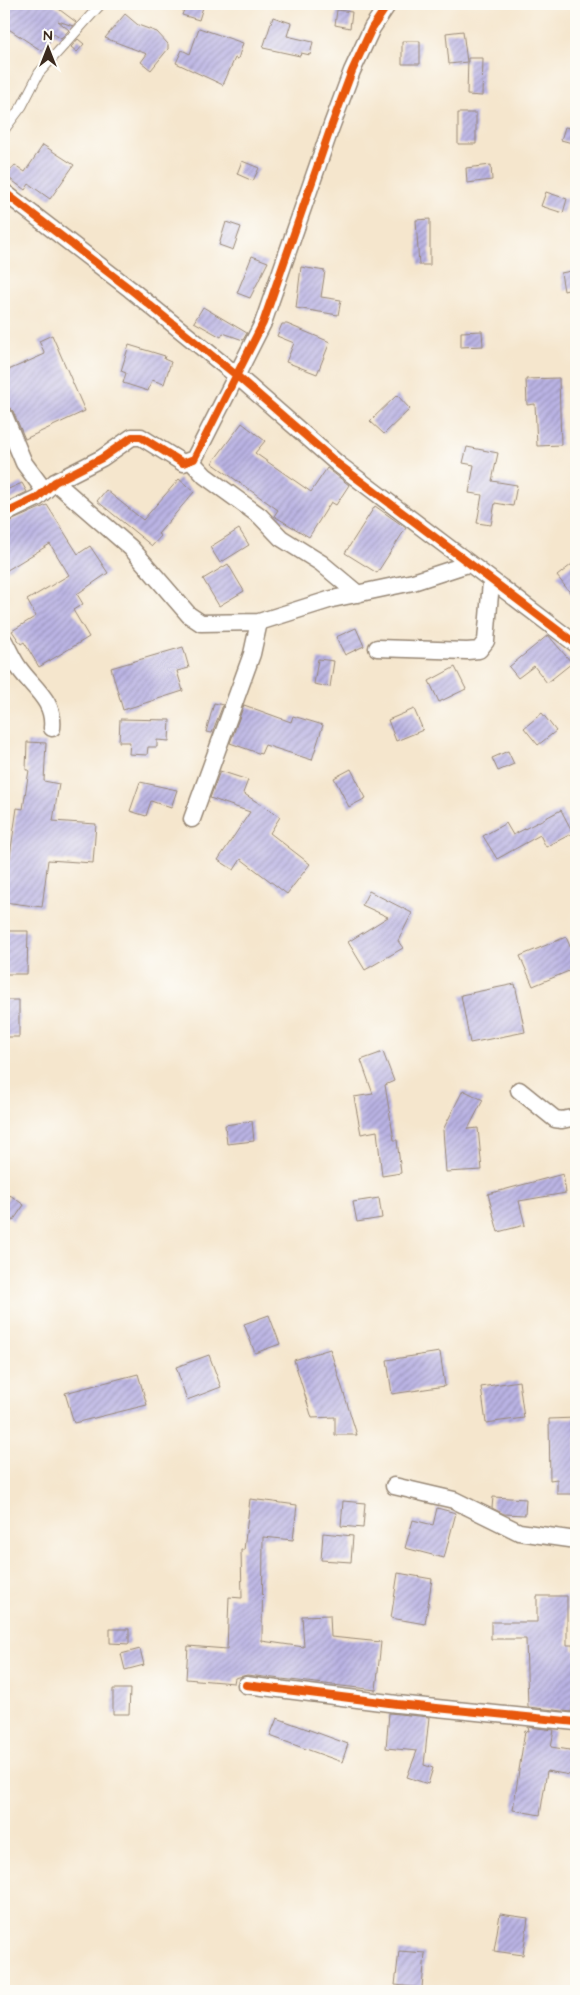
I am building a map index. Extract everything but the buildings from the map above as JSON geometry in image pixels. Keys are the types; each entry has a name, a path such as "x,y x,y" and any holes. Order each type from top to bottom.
{"street":[{"path":"4,514 36,498 49,486 102,458 134,436 141,437 183,462 191,461 197,455 263,323 352,71 372,28 388,4"},
{"path":"4,192 130,289 236,375 338,464 491,582 576,644"},
{"path":"4,415 24,462 49,486 131,548 196,622 214,624 259,622 332,599 413,582 468,564"},
{"path":"191,461 205,476 260,516 285,541 321,563 358,594"},
{"path":"377,648 451,651 479,650 486,641 491,582"},
{"path":"192,819 252,654 259,622"},
{"path":"4,641 19,668 50,707 53,717 52,728"},
{"path":"519,1090 555,1120 576,1116"},
{"path":"394,1486 454,1500 519,1532 576,1540"},
{"path":"246,1684 397,1704 576,1722"}],"lane":[{"path":"4,130 22,106 39,73 101,4"}],"cycle path":[{"path":"4,514 37,498 55,482 102,458 132,437 141,437 183,463 194,459 263,323 352,71 372,28 388,4"},
{"path":"4,192 130,289 236,375 338,464 576,644"},
{"path":"246,1685 397,1704 576,1722"}]}
